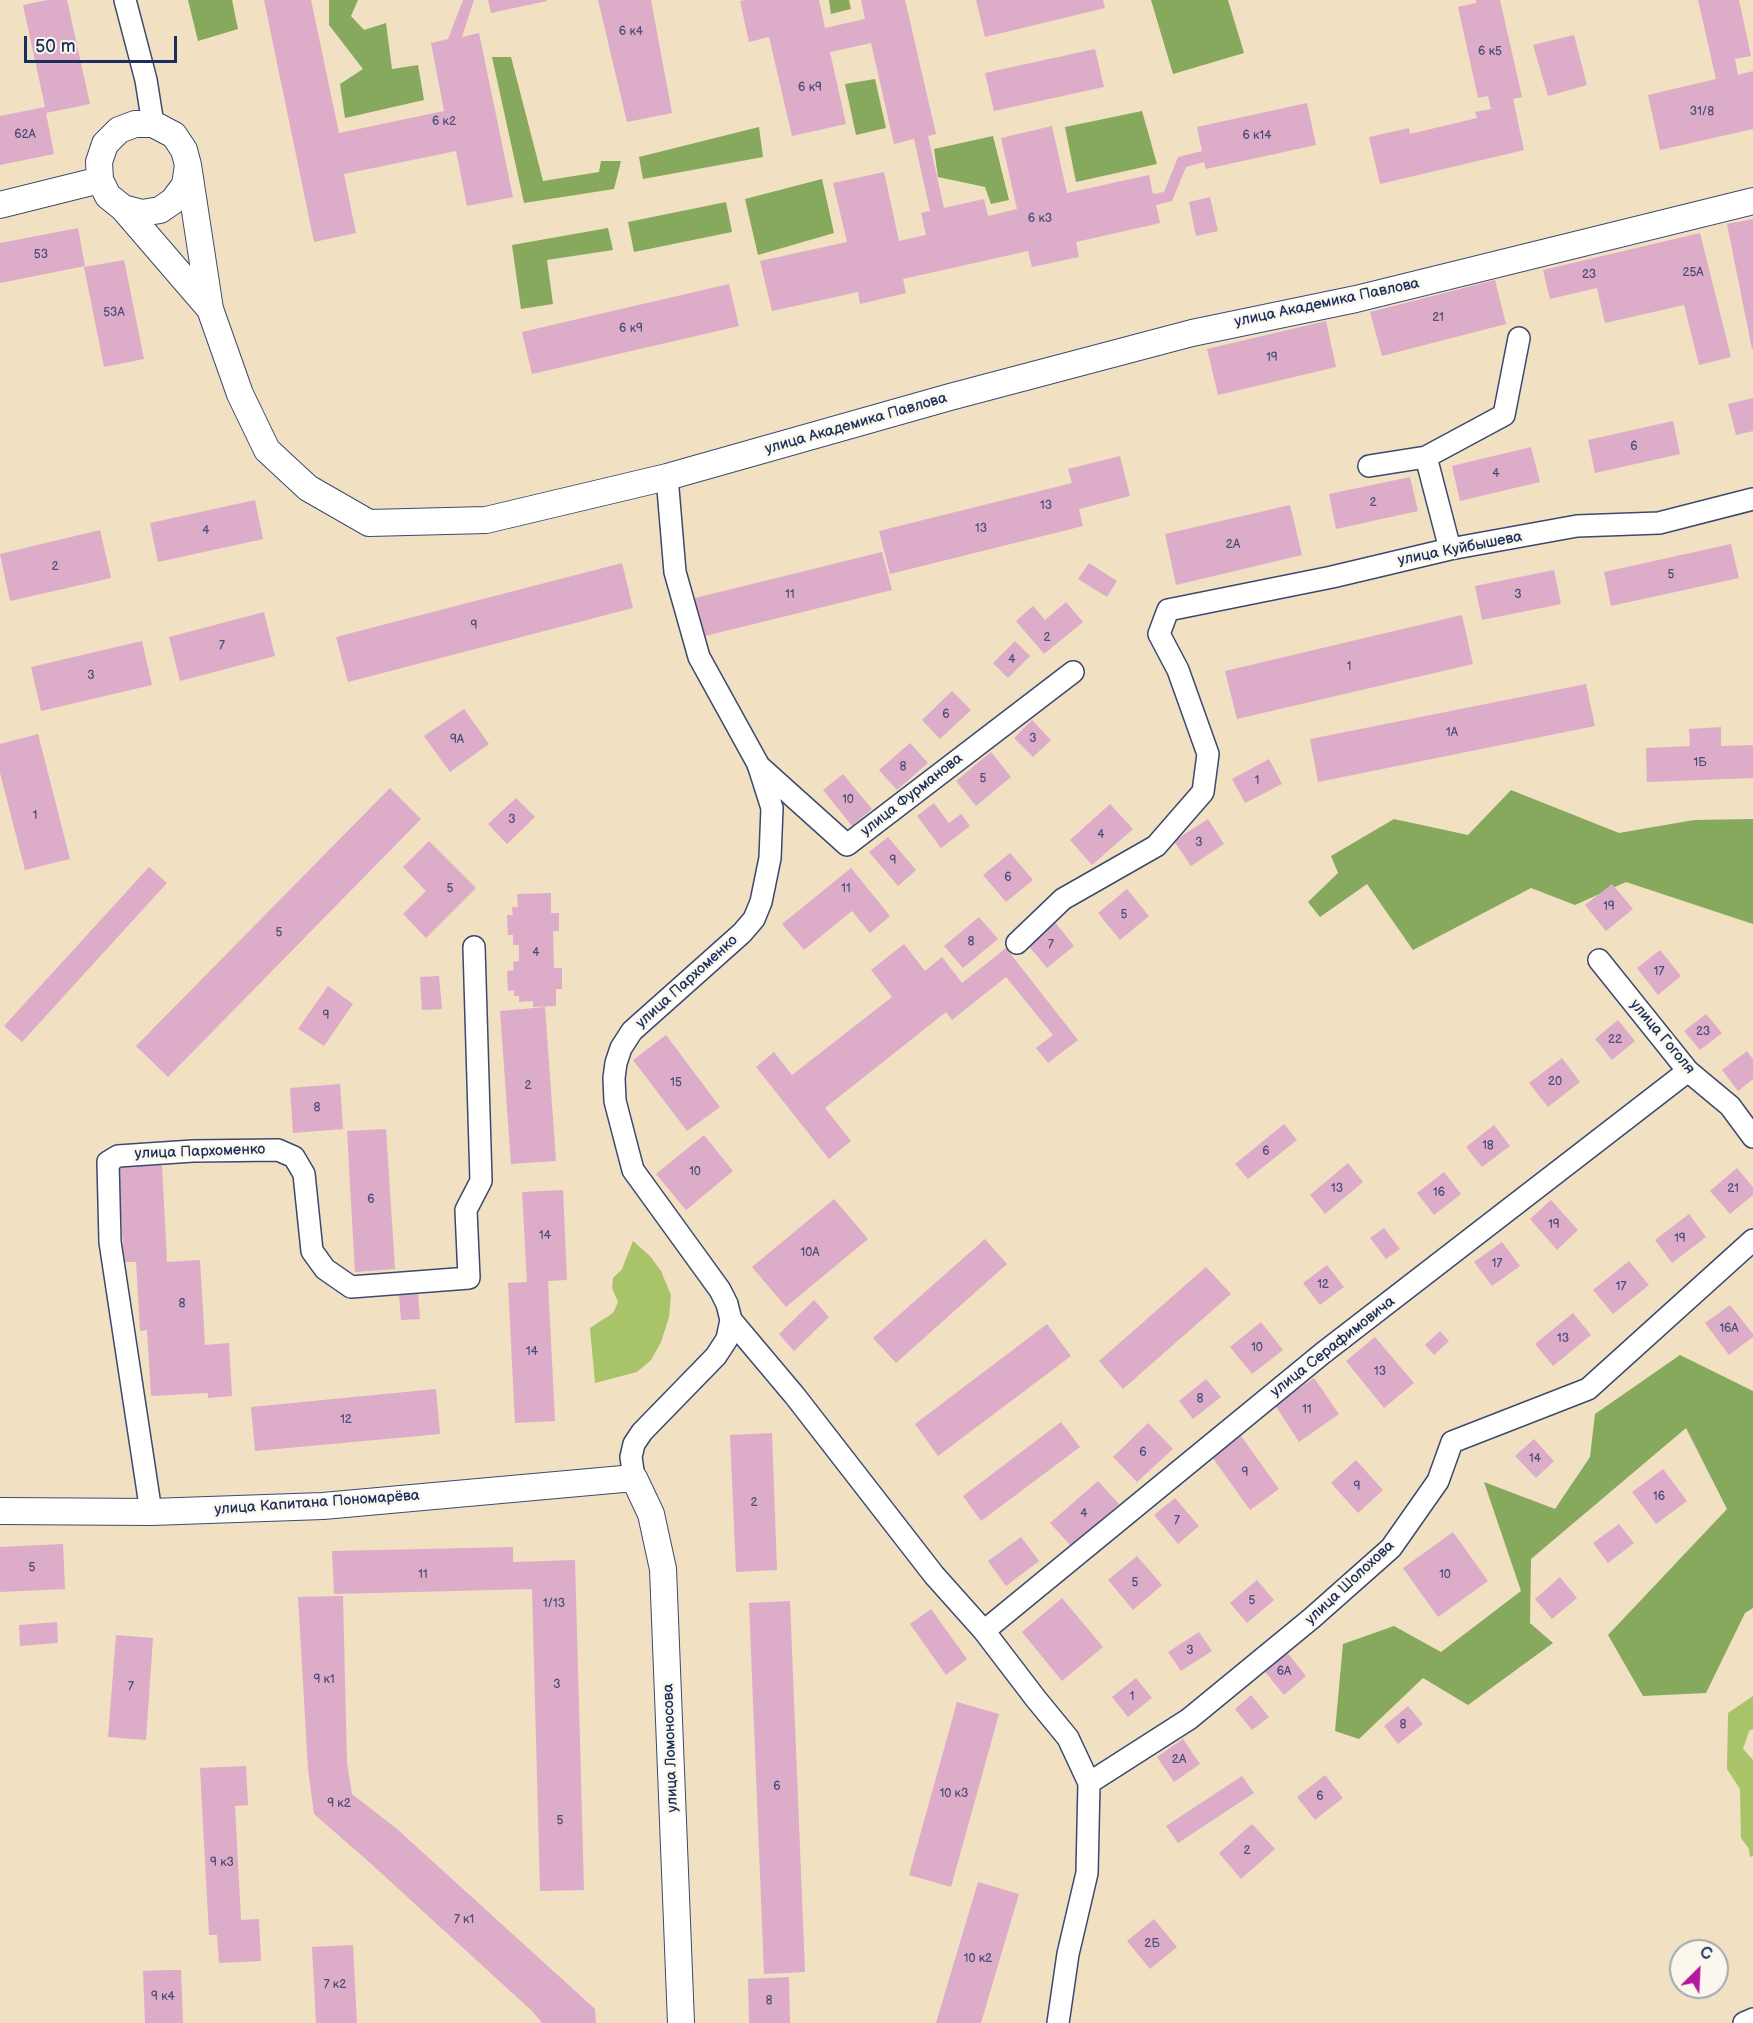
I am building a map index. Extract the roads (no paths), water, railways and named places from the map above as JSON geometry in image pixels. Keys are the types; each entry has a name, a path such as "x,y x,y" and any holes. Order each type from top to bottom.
{"street":[{"path":"125,0 146,80 153,124"},
{"path":"123,208 142,213 160,210 173,201 185,185 188,165 184,150 174,135 153,124 135,124 119,130 105,144 99,162 100,180 108,196 123,208 210,309"},
{"name":"улица Академика Павлова","path":"188,165 210,309 240,394 267,450 308,488 369,523 486,520 667,477 1192,333 1356,299 1753,201"},
{"path":"0,205 100,180"},
{"path":"1369,466 1426,457 1504,415 1519,338"},
{"path":"1426,457 1450,549"},
{"name":"улица Пархоменко","path":"667,477 675,572 699,657 758,764 772,808 771,848 761,902 754,919 742,933 632,1031 621,1048 614,1078 615,1101 633,1170 720,1290 727,1304 734,1333"},
{"name":"улица Куйбышева","path":"1017,943 1063,899 1156,846 1203,792 1208,754 1178,670 1159,634 1168,610 1332,577 1450,549 1577,526 1659,523 1753,499"},
{"name":"улица Фурманова","path":"758,764 847,845 1073,672"},
{"name":"улица Пархоменко","path":"152,1512 110,1242 108,1162 118,1156 278,1150 294,1157 304,1174 312,1251 326,1269 351,1287 469,1278 466,1210 481,1181 474,947"},
{"name":"улица Гоголя","path":"1599,960 1688,1071 1730,1106 1753,1137"},
{"name":"улица Серафимовича","path":"984,1631 1323,1353 1688,1071"},
{"name":"улица Шолохова","path":"1089,1783 1189,1719 1312,1618 1391,1548 1438,1481 1452,1442 1588,1389 1753,1240"},
{"path":"634,1478 631,1457 634,1444 642,1432 716,1356 734,1333 795,1396 934,1575 984,1631 1068,1738 1089,1783 1087,1873 1068,1954 1058,2023"},
{"name":"улица Капитана Пономарёва","path":"0,1512 152,1512 323,1506 634,1478"},
{"name":"улица Ломоносова","path":"634,1478 651,1515 663,1569 681,2023"},
{"path":"1744,2023 1753,2019"}]}
